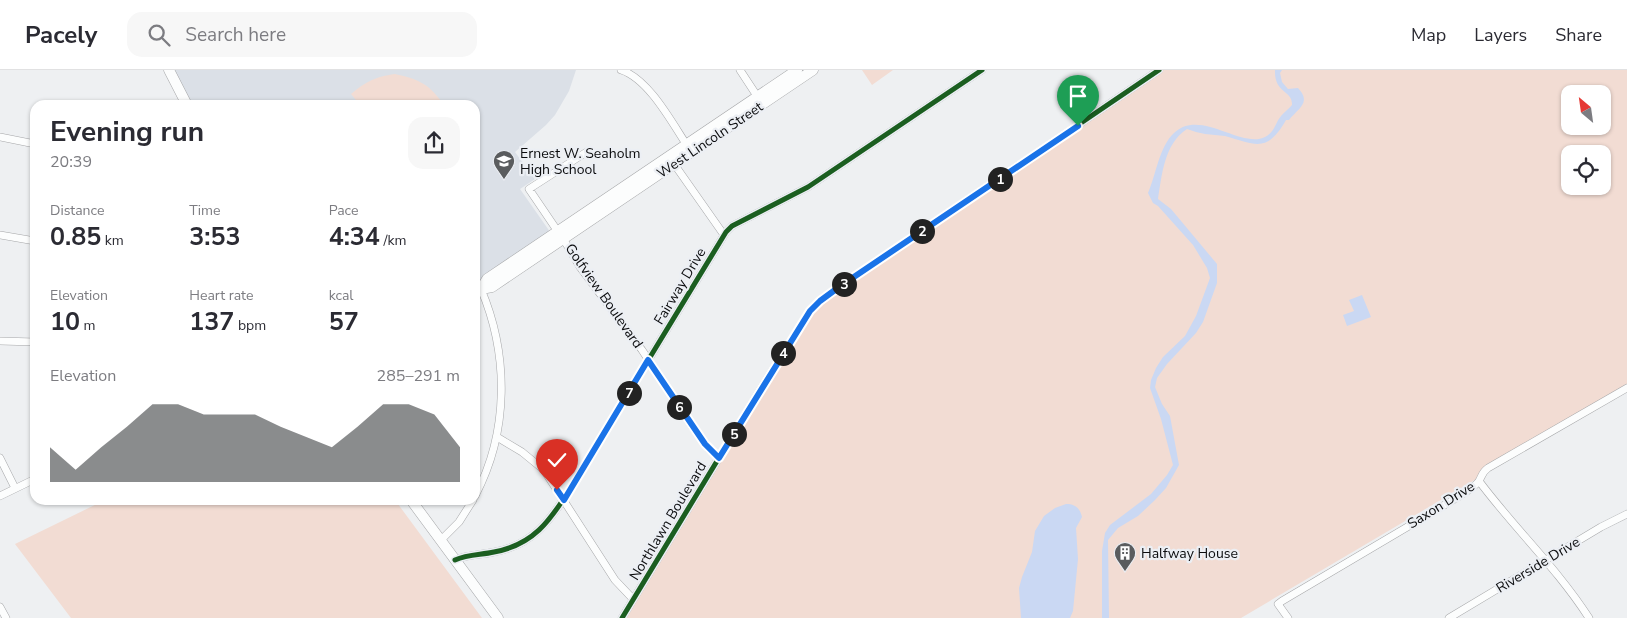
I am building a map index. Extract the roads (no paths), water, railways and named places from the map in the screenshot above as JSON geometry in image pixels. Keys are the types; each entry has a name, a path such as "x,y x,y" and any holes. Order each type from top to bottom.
{"street":[{"path":"169,70 184,100"},
{"path":"621,70 632,74 646,87 689,148"},
{"path":"740,70 760,100"},
{"name":"West Lincoln Street","path":"760,100 797,70"},
{"name":"West Lincoln Street","path":"480,290 492,287 561,235 760,100 813,70"},
{"name":"Fairway Drive","path":"455,560 466,555 500,551 521,544 543,528 564,500 724,235 736,223 808,187 982,70"},
{"name":"Northlawn Boulevard","path":"622,618 814,306 839,287 1159,70"},
{"path":"0,137 30,143"},
{"name":"Golfview Boulevard","path":"588,151 529,189 561,235 580,267 648,360 705,444 719,458"},
{"path":"672,160 724,235"},
{"path":"0,235 30,240"},
{"path":"480,296 494,331 501,368 501,406 497,437 490,462 480,485"},
{"path":"0,341 30,342"},
{"name":"Saxon Drive","path":"1288,618 1278,604 1473,487 1480,481 1484,471 1488,468 1627,388"},
{"path":"497,437 539,465 564,500 615,580 633,599"},
{"path":"0,458 15,488"},
{"path":"0,496 30,481"},
{"path":"1480,481 1500,509 1546,560 1589,618"},
{"path":"415,505 498,618"},
{"path":"440,540 459,522 470,505"},
{"name":"Riverside Drive","path":"1449,618 1627,514"},
{"path":"0,607 6,618"}],"water":[{"path":"1275,70 1282,70 1280,73 1282,82 1288,89 1298,88 1302,93 1304,102 1289,120 1286,120 1273,138 1267,142 1253,144 1225,136 1205,134 1187,129 1173,143 1165,161 1158,199 1171,209 1217,264 1217,283 1203,322 1196,333 1167,364 1157,378 1155,387 1162,404 1170,416 1179,465 1166,488 1155,500 1138,516 1118,528 1108,540 1109,618 1102,618 1102,551 1105,533 1110,525 1151,494 1173,465 1161,419 1150,388 1151,380 1163,357 1185,336 1196,316 1210,278 1207,268 1193,245 1158,206 1153,203 1148,193 1165,146 1174,133 1184,126 1208,126 1244,138 1255,139 1265,137 1271,133 1281,116 1292,105 1290,97 1277,83"},
{"path":"1362,295 1371,317 1347,326 1343,315 1354,311 1349,300"},
{"path":"1066,504 1077,507 1082,517 1076,528 1078,559 1073,611 1070,618 1021,618 1019,588 1032,552 1035,531 1044,516 1055,508"}],"place":[{"name":"Ernest W. Seaholm High School","path":"504,180"},
{"name":"Halfway House","path":"1125,572"}]}
